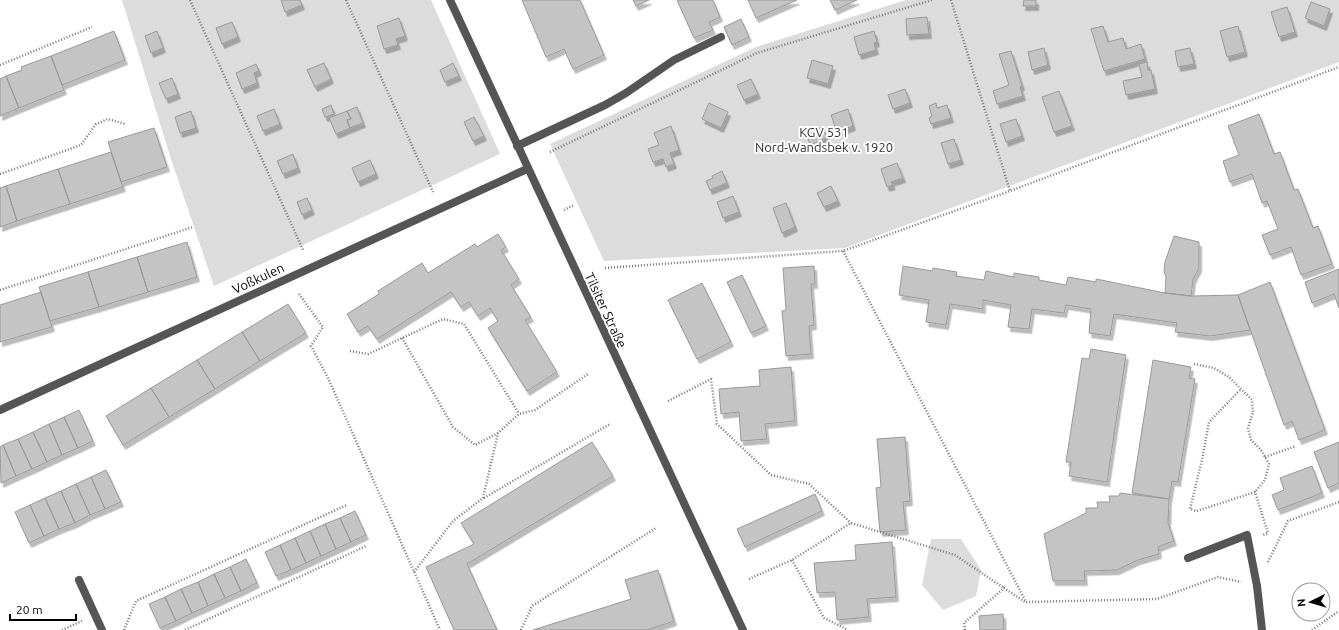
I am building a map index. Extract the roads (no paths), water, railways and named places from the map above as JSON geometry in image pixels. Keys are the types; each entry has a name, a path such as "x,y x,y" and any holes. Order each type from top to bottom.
{"street":[{"name":"Tilsiter Straße","path":"450,0 527,169 743,630"},
{"path":"517,146 605,105 632,89 674,60 721,37"},
{"name":"Voßkulen","path":"0,410 527,169"},
{"path":"1188,558 1247,535 1250,540 1262,630"},
{"path":"79,580 102,630"}],"park label":[{"name":"KGV 531 Nord-Wandsbek v. 1920","path":"824,140"}]}
